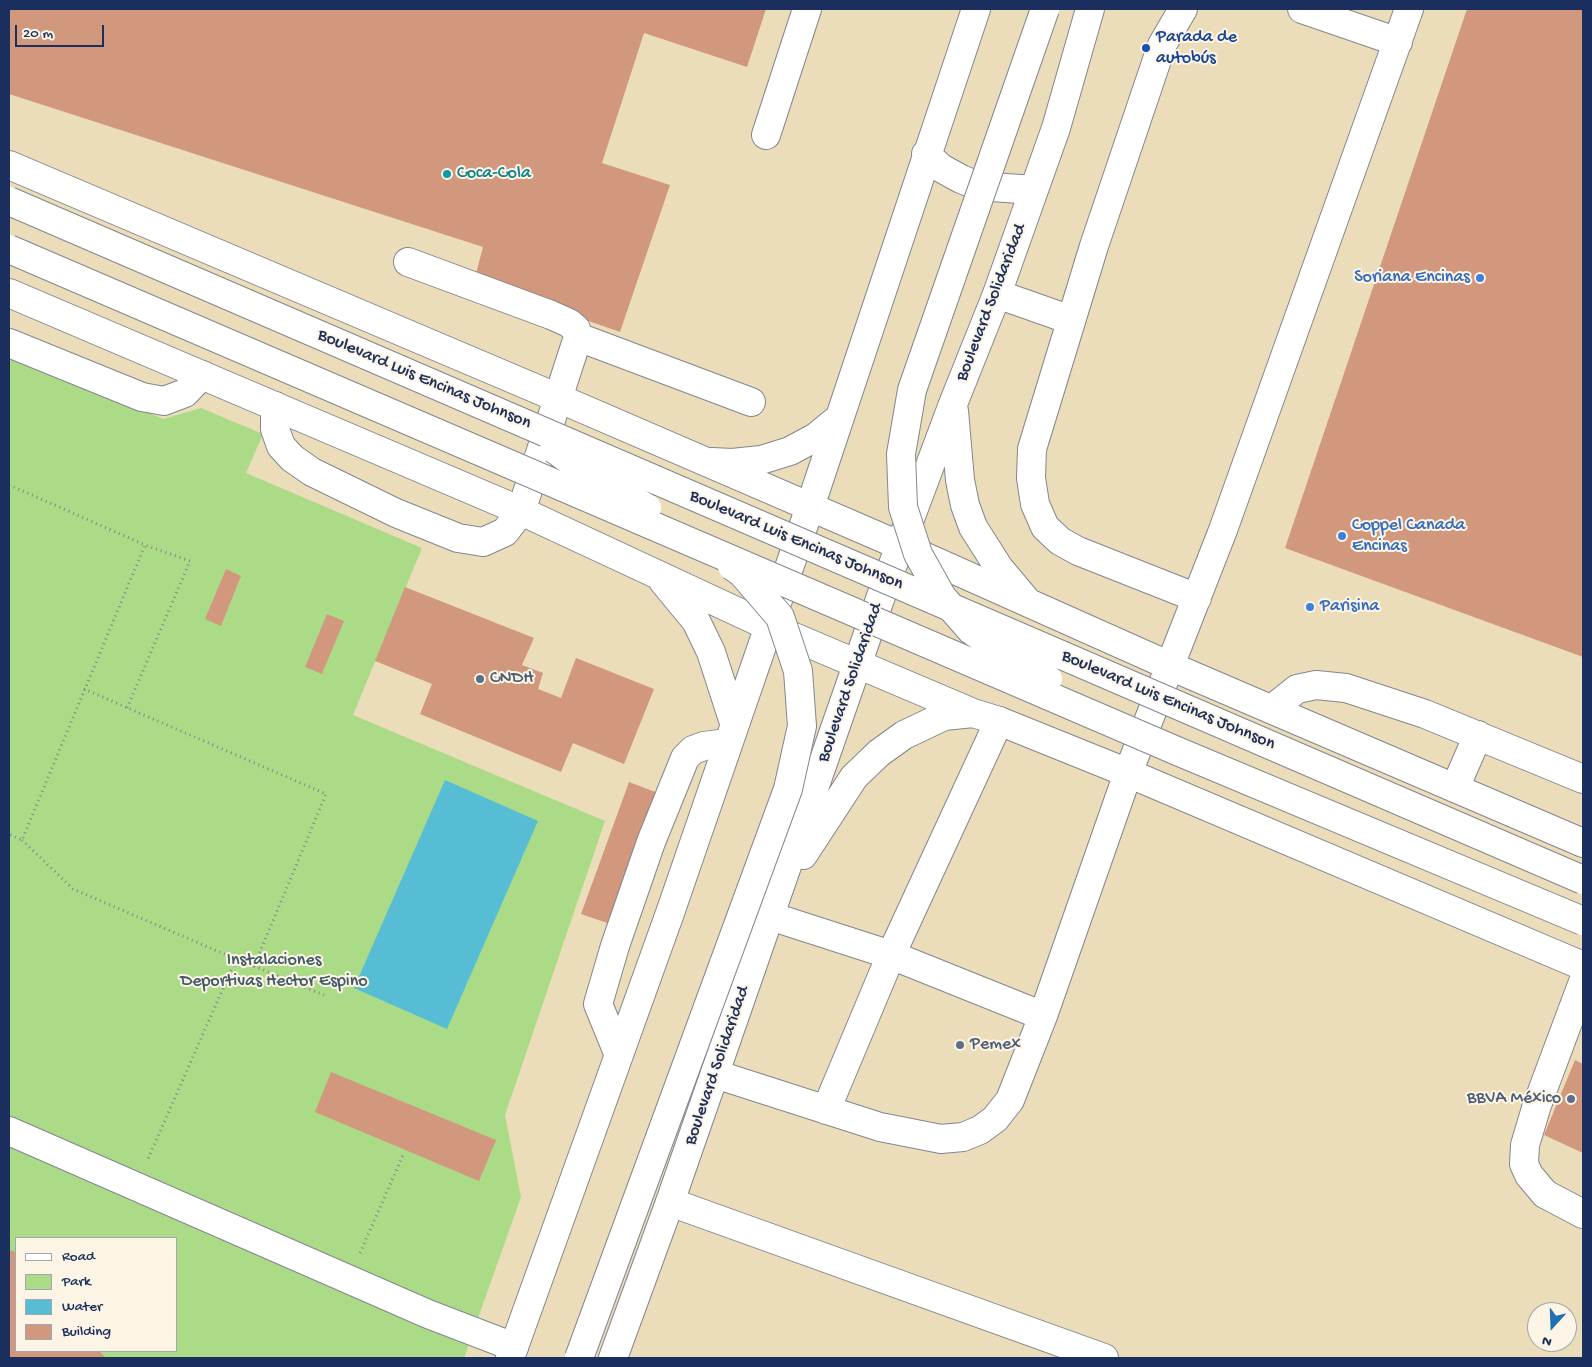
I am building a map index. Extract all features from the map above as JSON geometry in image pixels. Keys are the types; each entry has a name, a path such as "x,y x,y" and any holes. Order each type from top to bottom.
{"main road":[{"path":"766,135 807,9"},
{"path":"9,1131 349,1279 512,1353 670,913 810,507 926,154 976,9"},
{"path":"1045,9 912,390 901,454 903,507 918,554 942,597 971,630 1020,664 1178,751"},
{"name":"Boulevard Solidaridad","path":"613,1358 670,1202 857,664 953,404 997,294 1034,190 1070,82 1090,9"},
{"path":"1183,9 1162,45 1071,320 1032,449 1031,478 1035,504 1045,527 1060,541 1072,548 1197,598"},
{"path":"1302,9 1398,42"},
{"path":"715,1074 880,1128 940,1139 963,1137 980,1130 995,1118 1010,1100 1043,1016 1128,773 1197,598 1275,390 1409,9"},
{"path":"926,154 941,168 961,180 978,186 1034,190"},
{"path":"9,165 558,398 901,546 1170,666 1583,843"},
{"name":"Boulevard Luis Encinas Johnson","path":"9,201 1583,880"},
{"path":"9,249 1178,751 1583,921"},
{"path":"275,406 276,429 281,446 292,458 346,490 396,514 458,538 483,542 505,532 521,511 578,337 576,329 569,323 408,262"},
{"path":"9,293 521,511 768,626 973,713 999,721 1128,773 1583,966"},
{"path":"997,294 1071,320"},
{"path":"578,337 751,402"},
{"path":"9,343 142,397 164,401 185,393 202,375"},
{"path":"953,404 960,480 965,505 973,527 999,568 1029,604"},
{"path":"702,461 742,462 761,460 790,451 816,437 839,418"},
{"path":"514,419 578,466 685,531 742,573 780,617 798,671 802,726 788,789 579,1358"},
{"path":"657,574 696,621 711,652 731,733"},
{"path":"1272,709 1297,689 1316,685 1346,688 1377,697 1478,735 1583,779"},
{"path":"973,713 944,716 904,735 879,753 854,777 774,906 1043,1016"},
{"path":"826,1110 891,954 999,721"},
{"path":"618,1054 598,1004 612,955 651,842 685,758 693,750 731,733"},
{"path":"1455,788 1478,735"},
{"path":"1583,982 1537,1105 1525,1145 1524,1164 1529,1175 1545,1194 1583,1214"},
{"path":"670,1202 1104,1358"}],"path":[{"path":"9,485 145,545 190,561 127,708"},
{"path":"22,840 145,545"},
{"path":"84,689 326,794 254,966"},
{"path":"9,834 22,840 73,889 324,995"},
{"path":"136,1186 236,959"},
{"path":"349,1279 404,1153"}],"green space":[{"name":"Instalaciones Deportivas Hector Espino","path":"9,353 163,419 201,408 263,434 246,473 422,548 353,715 605,821 505,1115 521,1197 464,1358 9,1358"}],"water":[{"path":"445,780 538,821 447,1029 354,988"}],"building":[{"name":"Coca-Cola","path":"9,9 766,9 747,67 644,33 602,163 670,185 620,332 474,281 483,247 9,94"},
{"name":"Soriana Encinas","path":"1467,9 1583,9 1583,657 1285,548"},
{"path":"226,569 241,576 221,626 205,619"},
{"name":"CNDH","path":"405,587 534,638 522,665 543,673 538,689 561,698 576,658 654,689 624,764 573,743 561,772 420,714 432,684 375,661"},
{"path":"327,614 344,621 322,674 305,667"},
{"path":"629,782 658,793 610,924 581,914"},
{"name":"BBVA México","path":"1575,1060 1583,1064 1583,1153 1544,1135"},
{"path":"331,1072 496,1140 479,1181 315,1112"},
{"path":"9,1250 15,1252 15,1352 100,1352 106,1358 9,1358"}],"place":[{"name":"Parada de autobús","path":"1146,48"},
{"name":"Coca-Cola","path":"447,174"},
{"name":"Soriana Encinas","path":"1480,278"},
{"name":"Coppel Canada Encinas","path":"1342,536"},
{"name":"Parisina","path":"1310,607"},
{"name":"CNDH","path":"480,679"},
{"name":"Pemex","path":"960,1045"},
{"name":"BBVA México","path":"1571,1099"}]}
